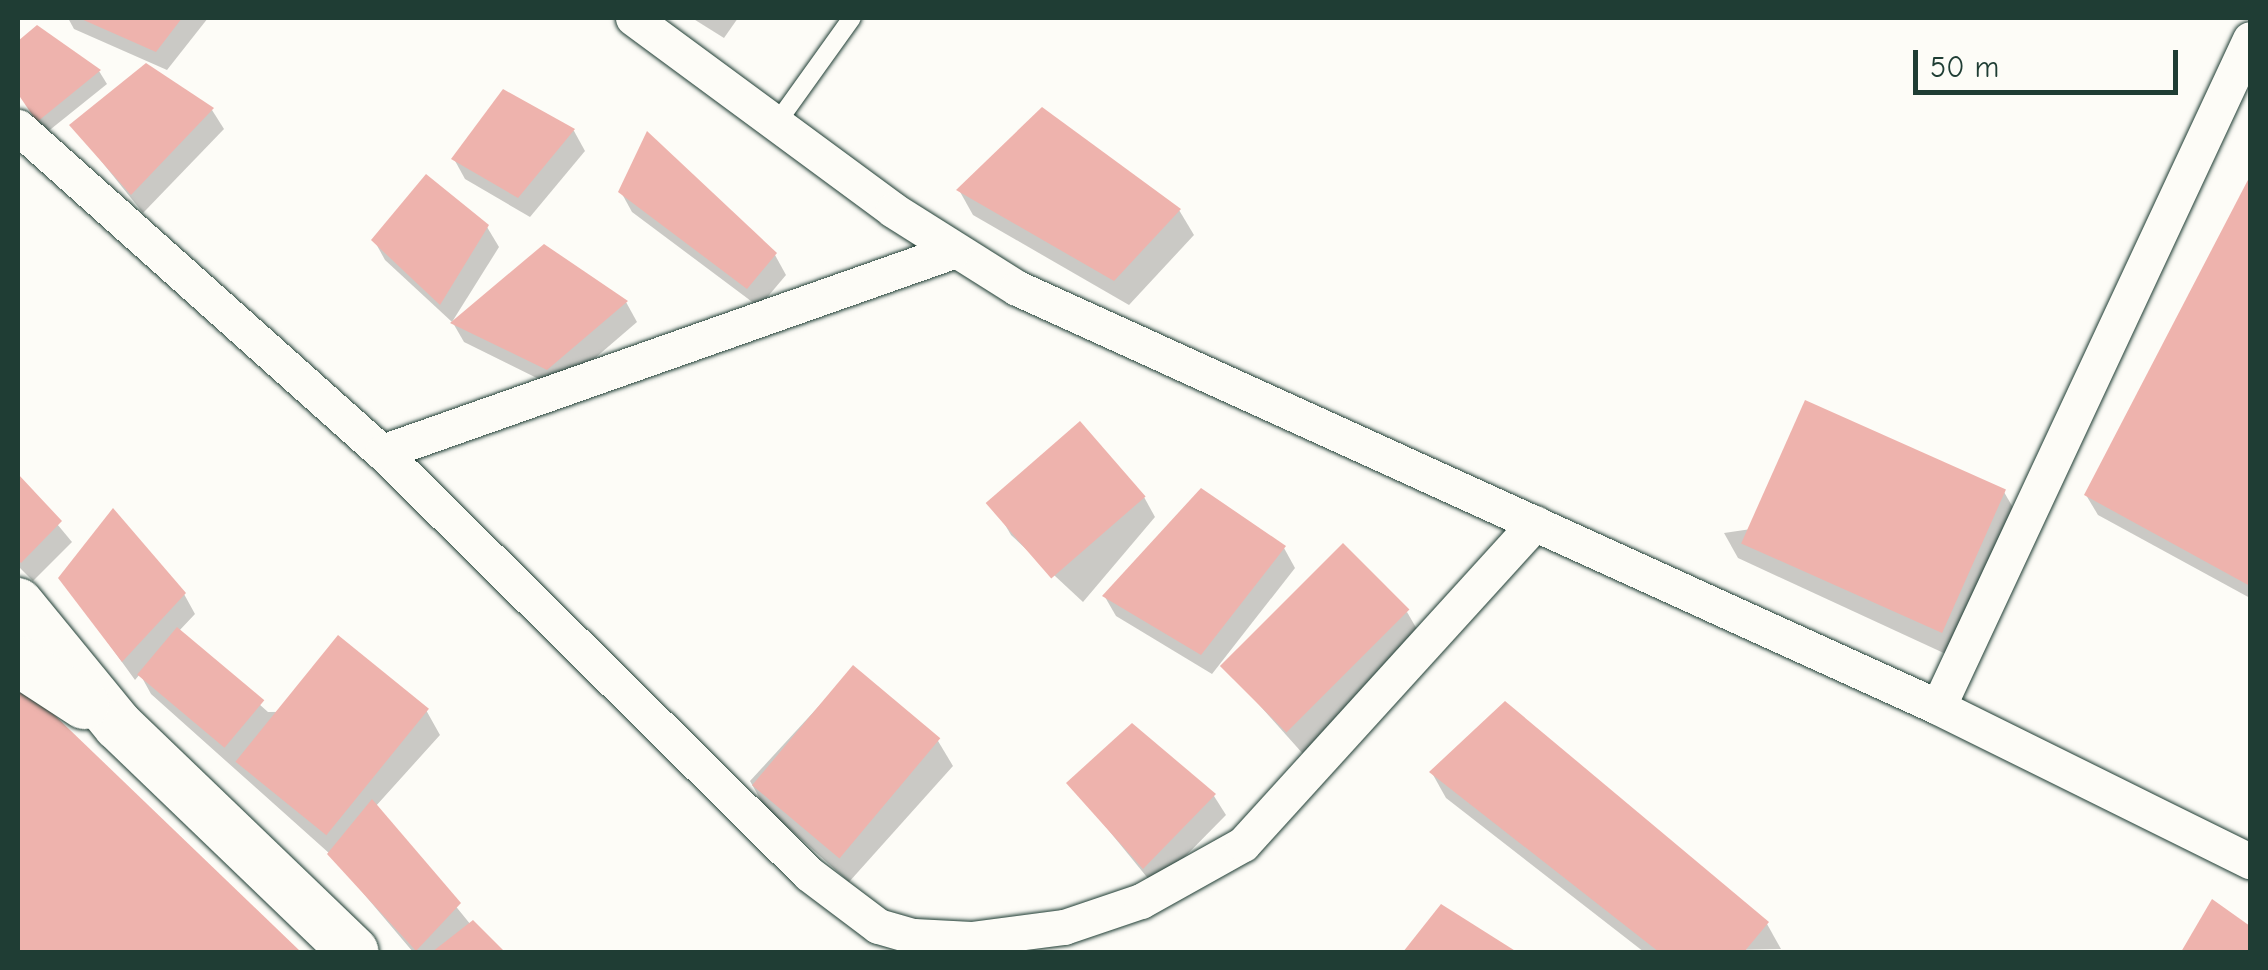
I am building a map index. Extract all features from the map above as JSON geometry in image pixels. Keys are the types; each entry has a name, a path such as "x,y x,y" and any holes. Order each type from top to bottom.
{"street":[{"path":"633,18 954,251 1017,288 1938,707 2250,861"},
{"path":"1938,707 2250,39"},
{"path":"18,127 382,452 841,902 878,926 971,940 1064,927 1141,902 1242,844 1534,523"},
{"path":"382,452 954,251"},
{"path":"18,604 118,725 354,952"},
{"path":"18,661 118,725"}],"lane":[{"path":"776,124 852,18"}],"building":[{"path":"79,18 182,18 156,52"},
{"path":"37,25 101,70 37,122 18,94 18,41"},
{"path":"146,63 214,108 131,195 69,125"},
{"path":"503,89 575,129 518,198 451,159"},
{"path":"1042,107 1181,209 1114,281 956,190"},
{"path":"647,131 777,253 747,289 618,192"},
{"path":"426,174 489,225 440,305 371,240"},
{"path":"2250,176 2250,586 2084,495"},
{"path":"544,244 628,301 547,370 450,323"},
{"path":"1805,400 2006,489 1942,633 1741,543"},
{"path":"1080,421 1146,496 1051,578 986,503"},
{"path":"18,474 62,521 21,563 18,560"},
{"path":"1201,488 1286,546 1201,655 1102,596"},
{"path":"113,508 186,593 122,662 58,578"},
{"path":"1343,543 1409,609 1286,733 1220,666"},
{"path":"177,627 264,700 224,748 137,674"},
{"path":"338,635 429,709 326,835 235,762"},
{"path":"853,665 940,738 839,859 752,785"},
{"path":"18,680 301,952 18,952"},
{"path":"1505,701 1769,922 1744,952 1659,952 1429,772"},
{"path":"1132,723 1216,794 1143,869 1066,783"},
{"path":"372,799 461,903 416,951 327,854"},
{"path":"2212,899 2250,926 2250,952 2181,952"},
{"path":"1441,904 1517,952 1403,952"},
{"path":"473,920 505,952 432,952"}]}
